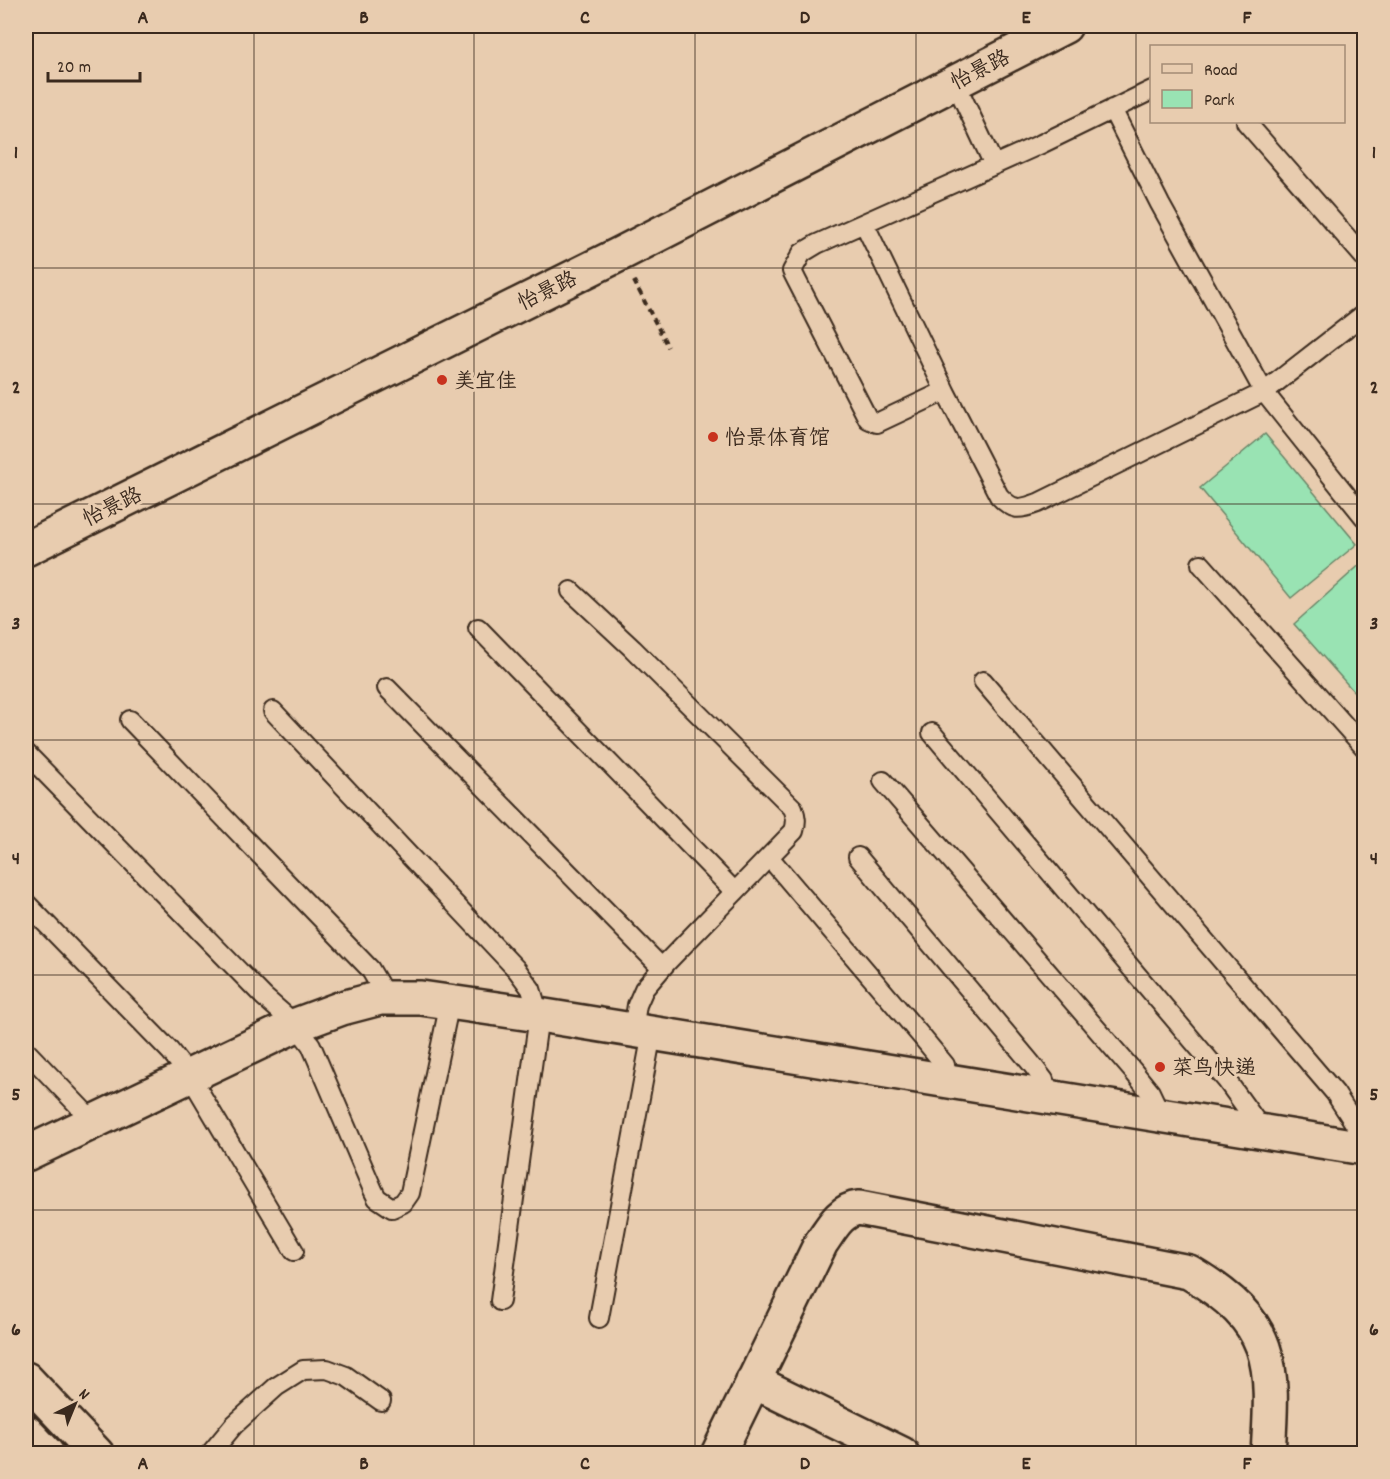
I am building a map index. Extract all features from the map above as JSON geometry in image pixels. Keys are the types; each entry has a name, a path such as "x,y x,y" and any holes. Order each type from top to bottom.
{"street":[{"name":"怡景路","path":"26,549 620,254 1065,26"},
{"path":"26,1155 296,1025 342,1008 387,998 421,998 539,1015 1365,1148"},
{"path":"718,1454 821,1243 839,1218 859,1208 1189,1272 1208,1283 1238,1306 1257,1332 1268,1359 1272,1398 1268,1454"},
{"path":"26,1379 97,1454"},
{"path":"753,1381 902,1454"},
{"path":"26,1431 47,1454"}],"lane":[{"path":"955,82 994,165"},
{"path":"945,391 877,423 868,419 792,271 802,253 817,244 994,165 1150,91"},
{"path":"1112,109 1160,204 1264,392 1365,517"},
{"path":"1247,123 1365,257"},
{"path":"864,223 945,391 999,496 1013,508 1022,509 1038,503 1264,392 1365,314"},
{"path":"1201,564 1365,747"},
{"path":"571,591 793,807 797,824 794,831 662,968 644,989 637,1005 643,1032 599,1318"},
{"path":"478,628 735,892"},
{"path":"983,681 1335,1093 1365,1138"},
{"path":"387,688 662,968"},
{"path":"273,711 516,970 531,989 539,1015 500,1301"},
{"path":"130,720 370,969 387,998"},
{"path":"932,733 1227,1081 1263,1131"},
{"path":"26,753 264,997 296,1025 311,1045 373,1191 383,1203 392,1208 403,1203 410,1193 450,1002"},
{"path":"883,781 1133,1071 1150,1092 1161,1114"},
{"path":"769,857 945,1065 949,1080"},
{"path":"858,857 1030,1062 1044,1080 1047,1096"},
{"path":"26,903 170,1051 190,1076 294,1251"},
{"path":"26,1051 94,1122"},
{"path":"210,1454 234,1425 276,1387 303,1370 327,1369 346,1376 381,1401"}],"path":[{"path":"620,254 668,347"}],"green space":[{"path":"1265,434 1357,544 1291,598 1200,488"},
{"path":"1364,561 1364,703 1294,624"}],"place":[{"name":"美宜佳","path":"442,380"},
{"name":"怡景体育馆","path":"713,437"},
{"name":"菜鸟快递","path":"1160,1067"}]}
